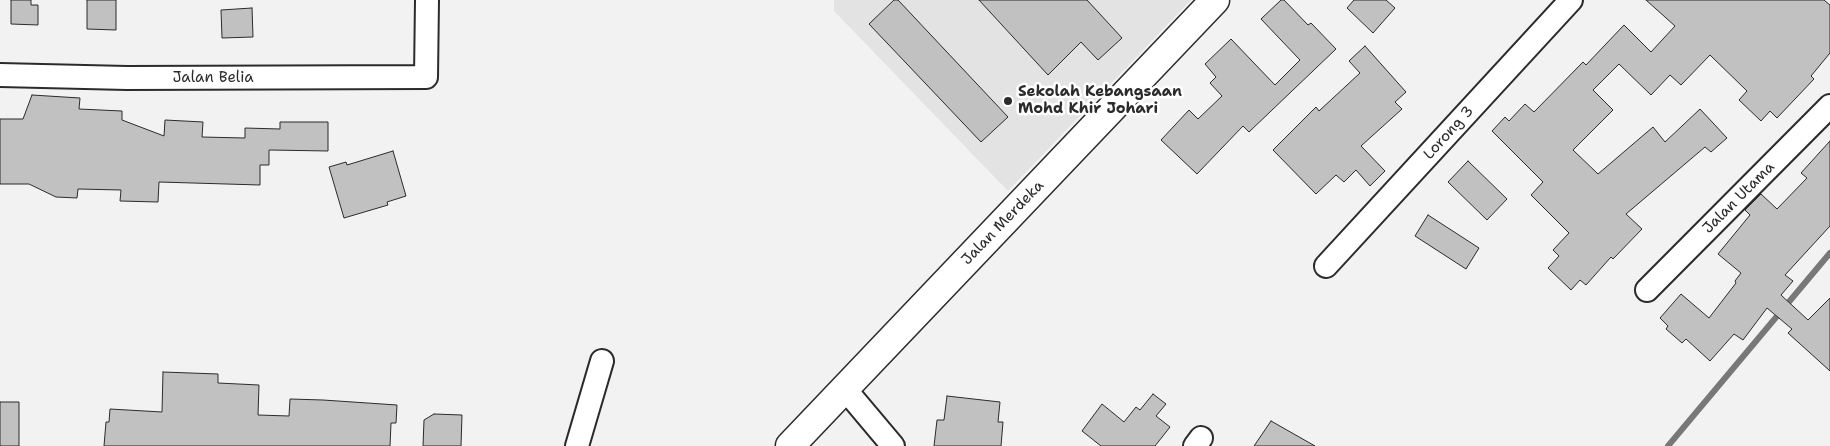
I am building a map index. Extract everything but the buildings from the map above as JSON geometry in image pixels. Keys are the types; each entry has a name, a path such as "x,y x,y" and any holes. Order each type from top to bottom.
{"street":[{"name":"Jalan Belia","path":"0,75 127,78 426,77 427,0"},
{"name":"Jalan Merdeka","path":"790,446 1215,0"},
{"name":"Lorong 3","path":"1326,266 1571,0"},
{"name":"Jalan Utama","path":"1647,290 1830,106"},
{"path":"577,446 602,361"},
{"path":"845,389 893,446"}],"shaded area":[{"name":"Sekolah Kebangsaan Mohd Khir Johari","path":"834,0 1191,0 1008,191 834,11"}],"waterway":[{"path":"1668,446 1830,253"}],"place":[{"name":"Sekolah Kebangsaan Mohd Khir Johari","path":"1008,101"}]}
